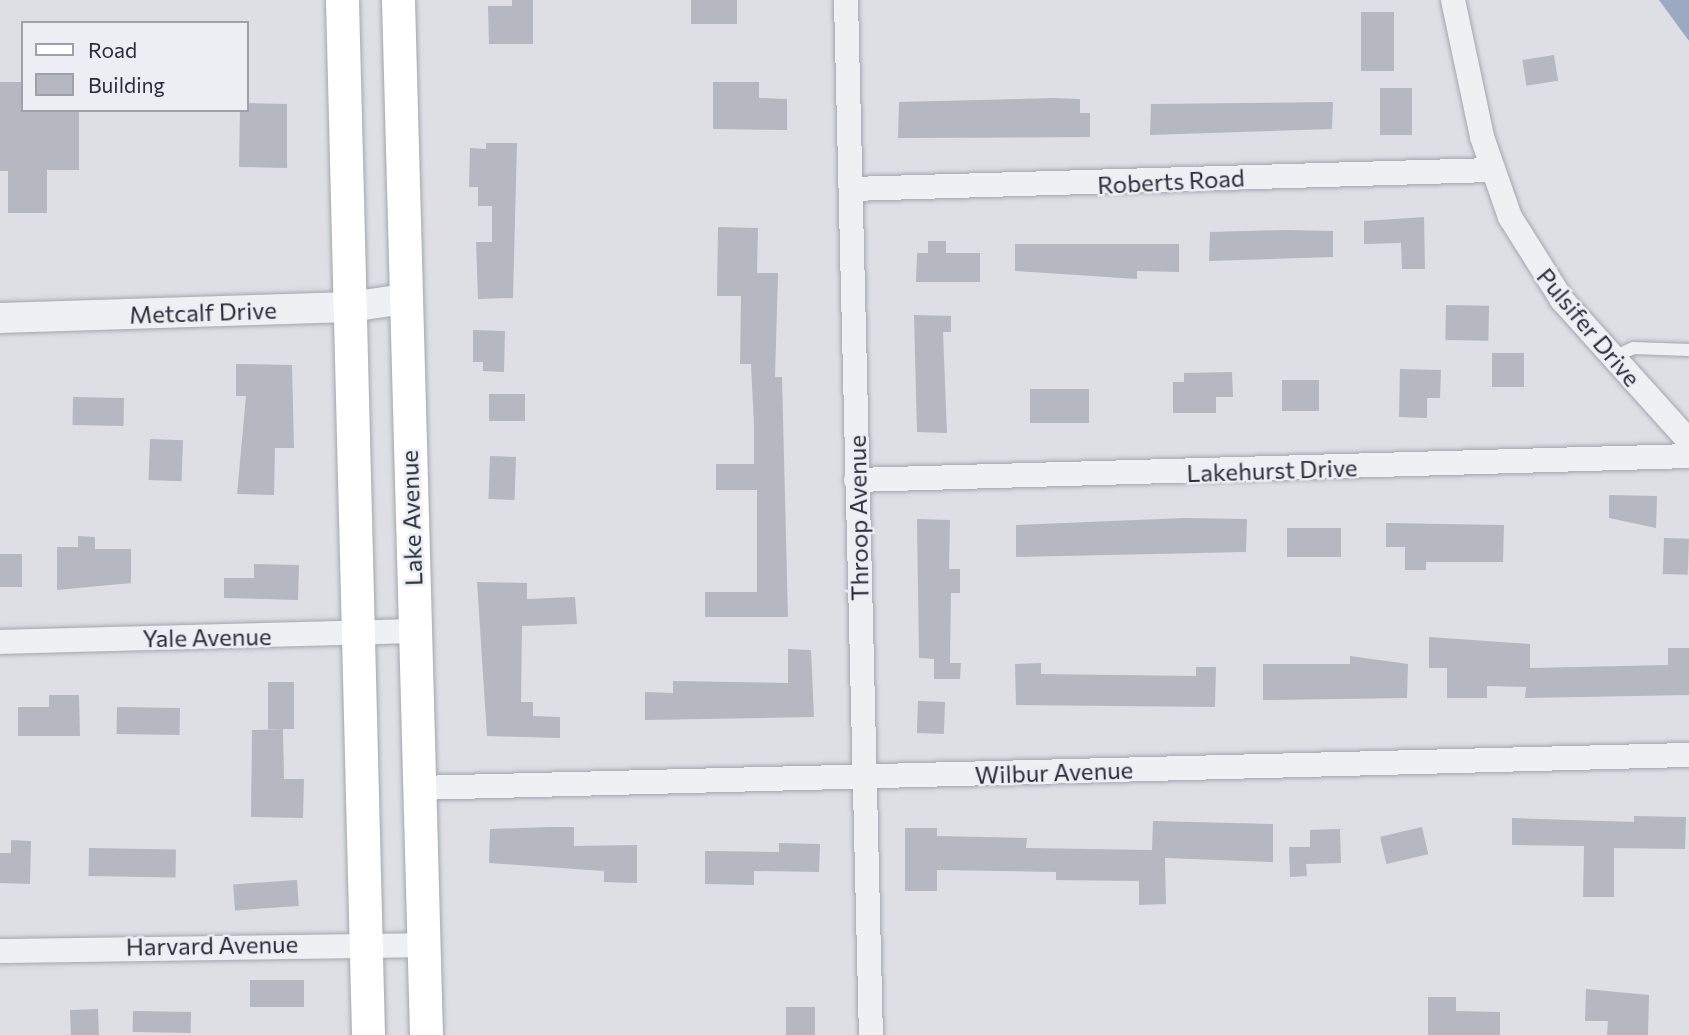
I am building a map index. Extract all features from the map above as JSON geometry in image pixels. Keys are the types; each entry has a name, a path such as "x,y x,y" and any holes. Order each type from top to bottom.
{"main road":[{"path":"342,0 368,1035"},
{"name":"Lake Avenue","path":"398,0 426,1035"}],"street":[{"name":"Throop Avenue","path":"846,0 872,1035"},
{"name":"Pulsifer Drive","path":"1453,0 1491,170 1532,258 1612,358 1689,441"},
{"name":"Roberts Road","path":"851,189 1491,170"},
{"name":"Metcalf Drive","path":"0,318 350,307 405,299"},
{"name":"Lakehurst Drive","path":"856,480 1689,456"},
{"name":"Yale Avenue","path":"0,642 414,631"},
{"name":"Wilbur Avenue","path":"418,788 1689,755"},
{"name":"Harvard Avenue","path":"0,951 423,945"}],"lane":[{"path":"1612,358 1633,348 1689,350"}],"water":[{"path":"1659,0 1689,0 1689,41"}],"building":[{"path":"512,0 533,0 533,44 489,44 488,6 512,6"},
{"path":"691,0 737,0 737,24 691,24"},
{"path":"1361,12 1394,12 1394,71 1361,71"},
{"path":"1554,55 1558,81 1526,86 1522,60"},
{"path":"0,82 21,82 21,112 79,112 79,170 47,170 47,213 8,213 8,171 0,171"},
{"path":"713,82 759,82 759,98 787,99 787,130 713,129"},
{"path":"1380,88 1412,88 1412,135 1380,135"},
{"path":"1080,99 1080,113 1090,113 1090,137 898,138 899,102"},
{"path":"1333,102 1332,129 1150,135 1151,104"},
{"path":"248,103 287,104 287,168 239,167 240,112 248,112"},
{"path":"486,143 517,143 513,298 478,299 476,242 492,242 492,206 478,206 478,187 469,187 470,148 486,149"},
{"path":"1424,217 1425,269 1402,269 1401,243 1364,244 1364,221"},
{"path":"718,227 758,228 757,273 778,273 775,377 782,377 788,617 705,617 705,592 757,592 757,490 716,490 716,464 754,464 751,364 740,364 741,296 717,296"},
{"path":"1333,231 1333,257 1209,261 1210,232"},
{"path":"928,241 946,241 946,253 980,253 980,282 916,282 917,253 928,253"},
{"path":"1015,244 1179,244 1179,272 1137,271 1137,279 1015,271"},
{"path":"1446,305 1489,306 1488,341 1445,340"},
{"path":"914,315 951,316 951,332 943,332 947,433 917,432"},
{"path":"473,330 505,331 504,372 483,371 483,362 473,362"},
{"path":"1492,353 1524,353 1524,387 1492,387"},
{"path":"236,364 292,365 294,448 275,448 274,495 237,494 246,396 236,396"},
{"path":"1400,369 1441,370 1440,398 1427,398 1427,418 1399,417"},
{"path":"1232,372 1233,397 1216,397 1216,413 1173,413 1173,382 1184,382 1184,373"},
{"path":"1282,380 1319,380 1319,411 1282,411"},
{"path":"1030,389 1089,389 1089,423 1030,423"},
{"path":"489,394 525,394 525,421 489,421"},
{"path":"73,397 124,398 124,426 73,425"},
{"path":"150,439 183,440 182,481 149,480"},
{"path":"490,456 516,457 514,500 488,499"},
{"path":"1609,495 1657,496 1656,528 1609,518"},
{"path":"1184,518 1247,519 1246,552 1016,557 1016,525"},
{"path":"917,519 950,520 949,569 960,569 960,593 951,593 950,663 961,663 960,679 934,679 934,659 919,658"},
{"path":"1386,523 1504,525 1503,562 1426,562 1426,570 1405,570 1405,547 1386,547"},
{"path":"1287,528 1341,528 1341,557 1287,557"},
{"path":"78,536 95,537 95,549 131,549 131,583 57,590 57,547 78,547"},
{"path":"1664,538 1689,539 1688,575 1663,574"},
{"path":"0,554 22,554 22,587 0,587"},
{"path":"254,564 299,565 298,600 224,598 224,578 254,578"},
{"path":"477,582 527,583 527,599 575,597 577,624 522,626 521,702 533,702 533,716 560,717 560,738 487,736"},
{"path":"1429,637 1530,644 1530,668 1668,665 1668,648 1689,648 1689,695 1525,698 1526,687 1487,686 1487,698 1447,698 1447,668 1429,668"},
{"path":"788,649 811,650 814,717 645,720 645,692 673,693 673,681 788,683"},
{"path":"1350,656 1408,664 1407,698 1263,700 1263,664 1350,664"},
{"path":"1041,663 1041,674 1196,676 1196,667 1216,667 1215,707 1016,705 1015,664"},
{"path":"268,682 294,682 294,729 268,729"},
{"path":"49,695 79,695 80,736 18,736 18,707 49,707"},
{"path":"918,701 945,702 944,734 917,733"},
{"path":"117,707 180,708 180,735 117,734"},
{"path":"283,729 284,779 304,779 303,818 251,817 252,730"},
{"path":"1634,816 1686,817 1685,849 1614,848 1614,897 1583,897 1584,846 1512,845 1512,818 1634,822"},
{"path":"1153,821 1273,824 1273,862 1165,858 1166,904 1139,905 1139,881 1056,880 1056,872 937,870 937,891 905,891 905,828 937,828 937,836 1027,838 1026,848 1152,850"},
{"path":"574,827 574,846 637,845 637,883 604,882 604,871 489,863 490,829"},
{"path":"1422,827 1428,854 1386,864 1380,837"},
{"path":"1340,829 1341,863 1306,864 1307,876 1290,877 1289,847 1310,847 1310,830"},
{"path":"11,840 31,841 30,884 0,883 0,853 11,853"},
{"path":"779,843 820,844 819,872 754,871 754,885 705,884 705,851 779,852"},
{"path":"89,848 176,850 175,878 89,876"},
{"path":"297,880 299,906 235,910 233,884"},
{"path":"250,980 304,980 304,1007 250,1007"},
{"path":"1586,989 1649,995 1648,1035 1607,1035 1608,1021 1585,1021"},
{"path":"1428,997 1456,997 1456,1011 1500,1012 1500,1035 1428,1035"},
{"path":"786,1007 815,1007 815,1035 786,1035"},
{"path":"98,1009 99,1035 71,1035 70,1010"},
{"path":"133,1011 191,1012 191,1033 133,1032"}]}
